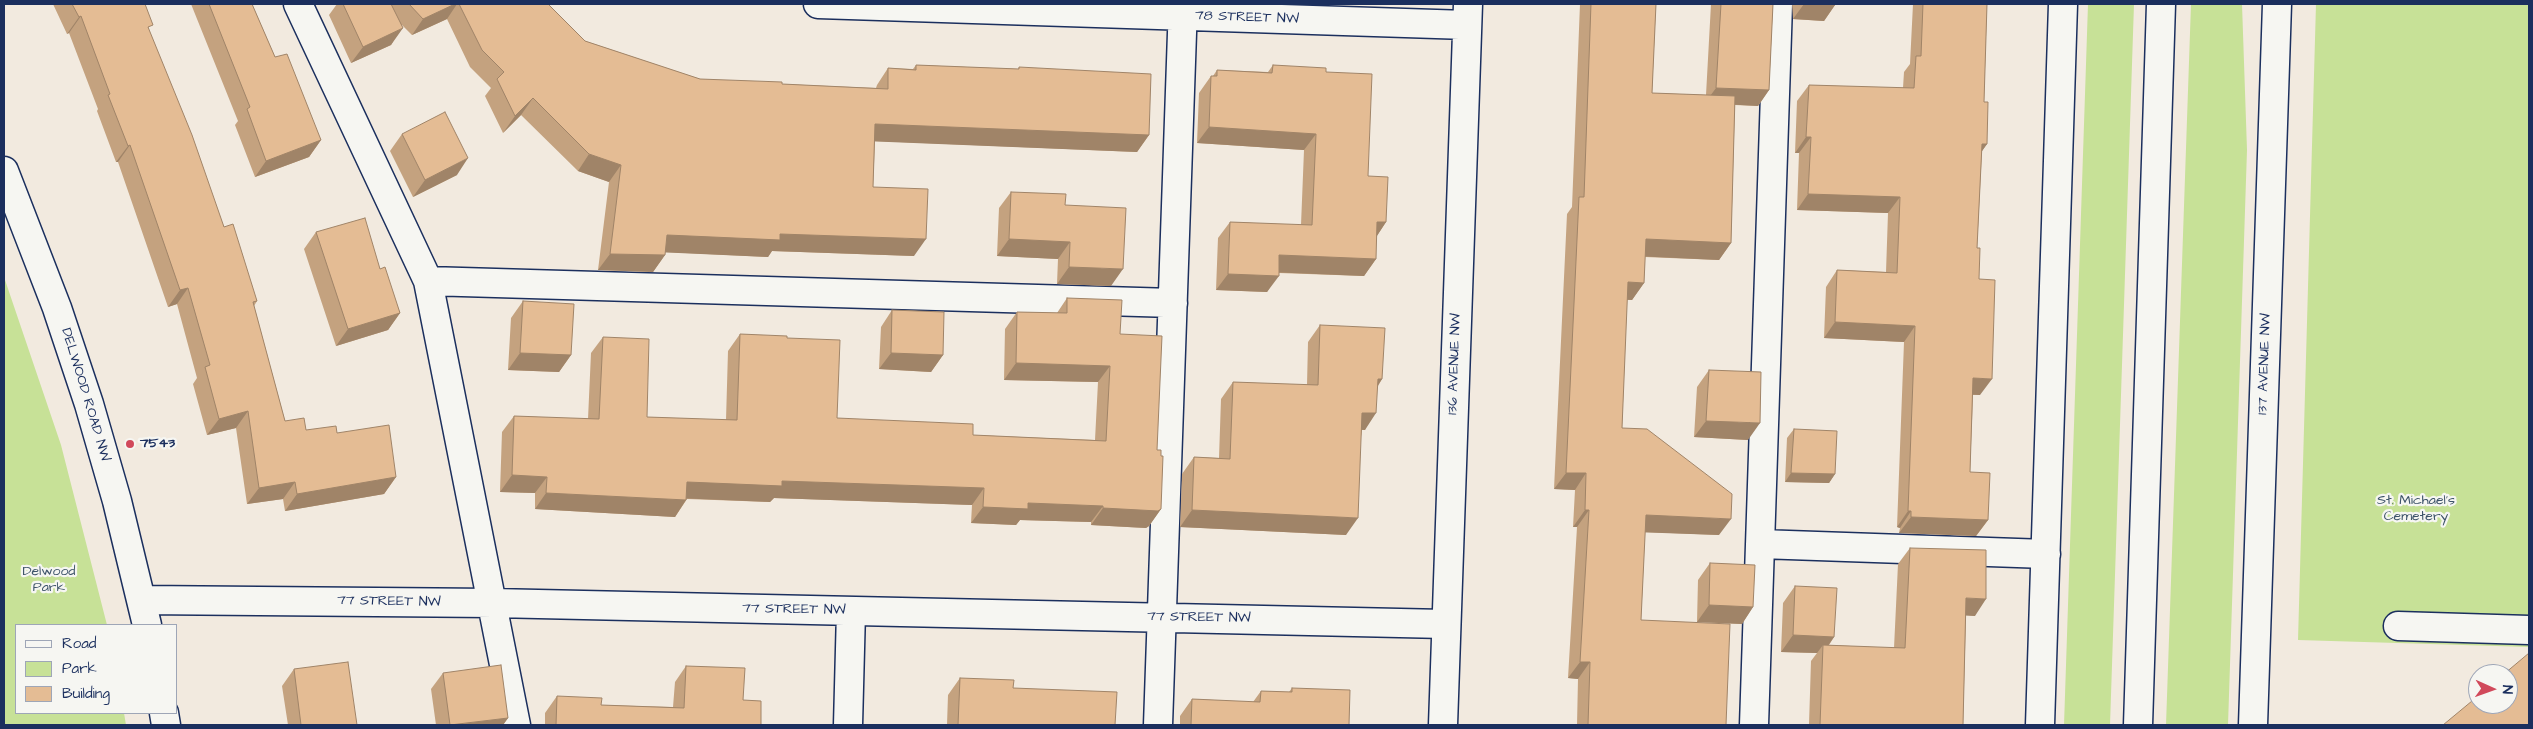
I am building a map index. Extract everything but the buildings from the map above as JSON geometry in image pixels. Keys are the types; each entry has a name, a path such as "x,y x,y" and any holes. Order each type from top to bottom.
{"street":[{"path":"298,4 428,281 516,725"},
{"name":"78 STREET NW","path":"818,4 1467,14"},
{"path":"1754,725 1778,4"},
{"path":"2040,725 2063,4"},
{"path":"2138,725 2161,4"},
{"name":"137 AVENUE NW","path":"2253,725 2277,4"},
{"path":"1158,725 1182,10"},
{"name":"136 AVENUE NW","path":"1444,725 1445,624 1467,14"},
{"name":"DELWOOD ROAD NW","path":"4,171 54,299 89,404 117,501 145,613"},
{"path":"428,281 1173,303"},
{"path":"1760,544 2046,554"},
{"name":"77 STREET NW","path":"145,613 493,604 1445,624"},
{"path":"848,725 851,611"},
{"path":"2398,626 2529,630"}],"green space":[{"path":"2088,4 2134,4 2110,725 2064,725"},
{"path":"2191,4 2242,4 2247,150 2228,725 2166,725"},
{"name":"St. Michael's Cemetery","path":"2316,4 2529,4 2529,647 2298,640"},
{"name":"Delwood Park","path":"4,277 61,445 107,624 15,624 15,714 124,714 126,725 4,725"}],"place":[{"name":"7543","path":"130,444"}]}
